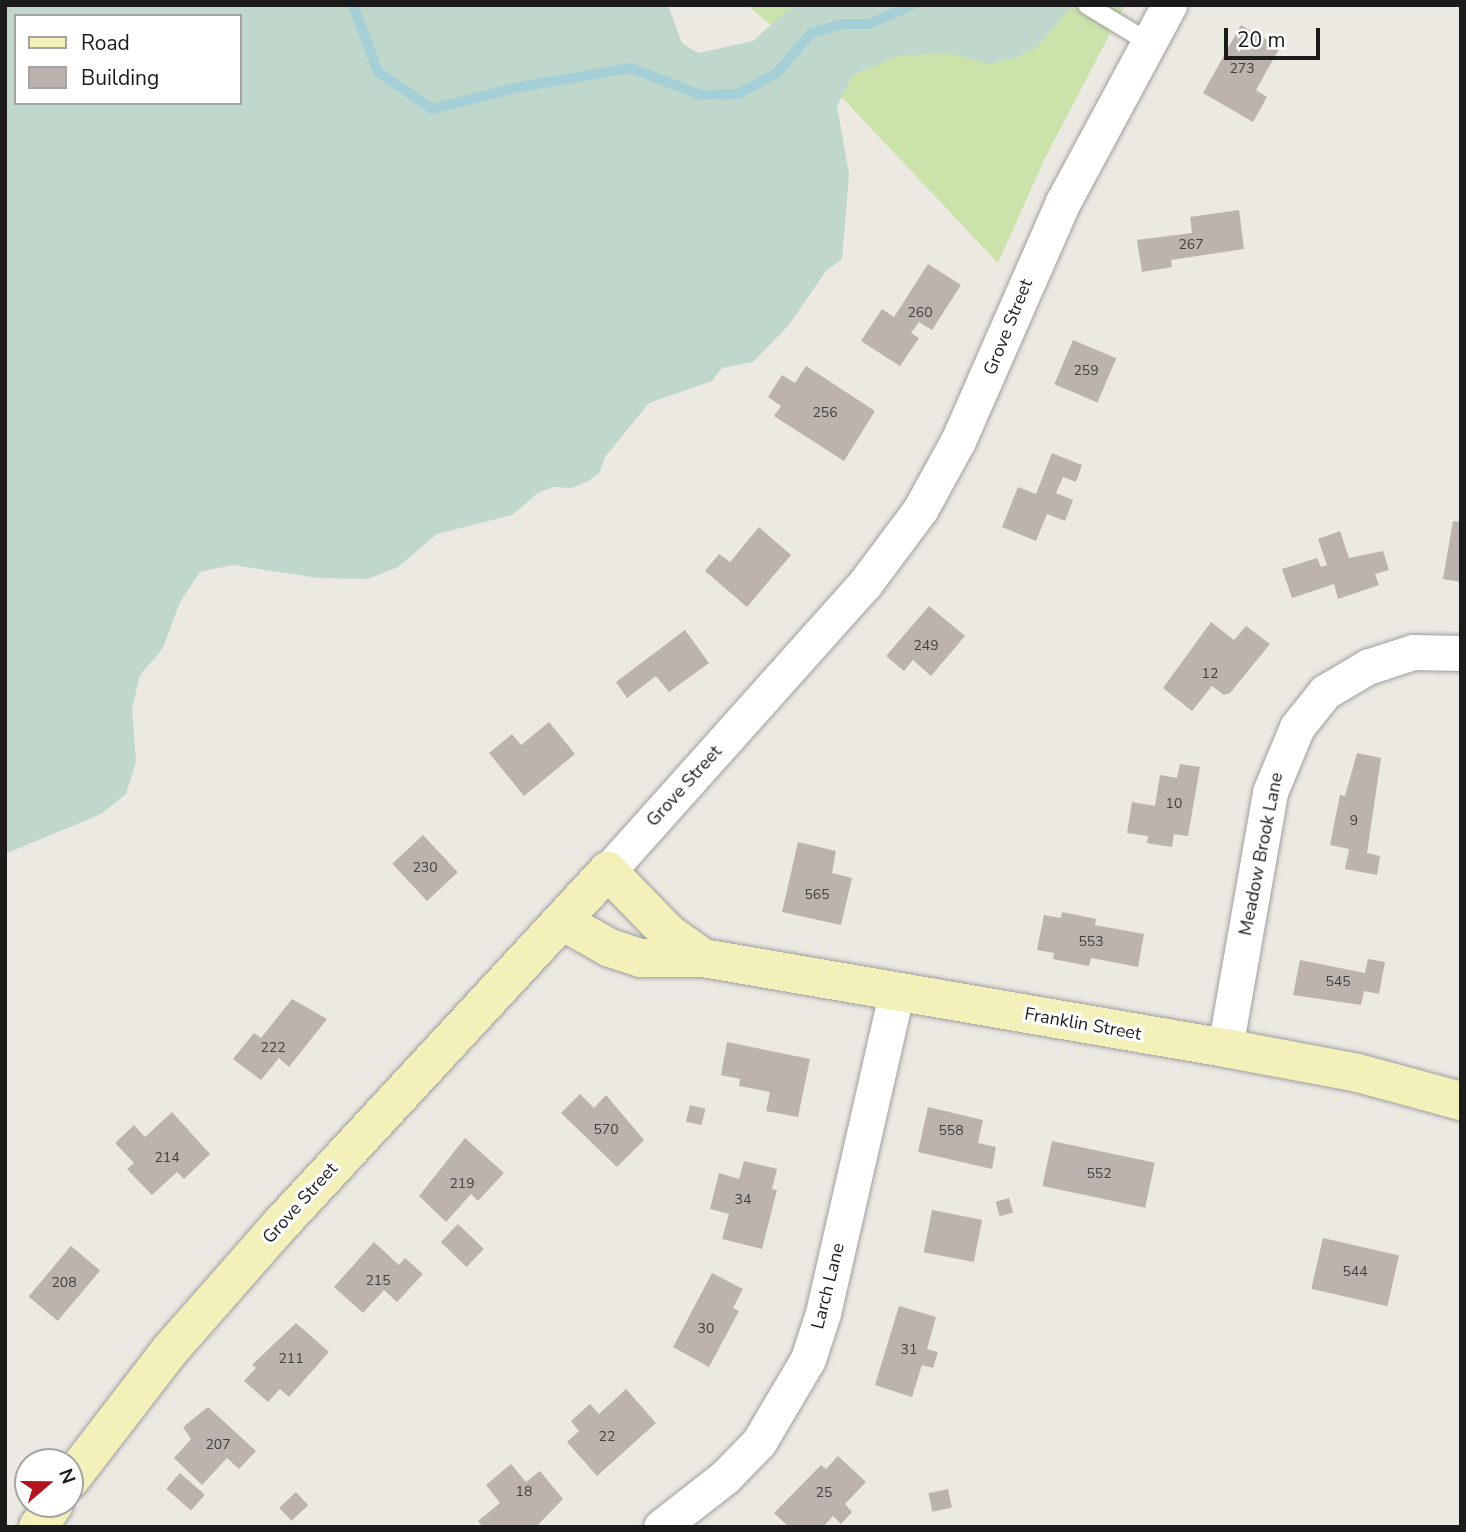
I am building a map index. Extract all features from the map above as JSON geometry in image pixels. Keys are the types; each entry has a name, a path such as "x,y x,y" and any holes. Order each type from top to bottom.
{"main road":[{"name":"Grove Street","path":"84,1462 171,1349 243,1267 608,871"},
{"name":"Franklin Street","path":"608,871 668,933 703,958"},
{"name":"Franklin Street","path":"562,921 633,956 665,961 703,958 1225,1048 1358,1073 1461,1101"}],"street":[{"name":"Grove Street","path":"608,871 864,585 920,510 958,442 1063,202 1169,5"},
{"name":"Meadow Brook Lane","path":"1225,1048 1270,792 1297,727 1325,692 1367,667 1413,652 1461,653"},
{"name":"Larch Lane","path":"661,1527 743,1460 773,1423 803,1370 822,1313 897,991"}],"lane":[{"path":"1087,5 1148,42"}],"green space":[{"path":"5,5 668,5 682,43 698,53 753,41 793,5 1074,5 1036,48 1016,58 990,64 949,53 899,56 853,75 837,106 849,174 842,259 826,271 788,326 753,362 722,368 712,381 649,403 605,457 600,472 587,482 571,488 553,487 538,493 512,515 437,534 398,567 368,579 318,578 233,565 200,572 180,602 163,648 140,675 132,709 136,762 126,794 101,814 5,854"},
{"path":"747,5 1125,5 1045,158 998,263 784,36"}],"building":[{"path":"1241,25 1280,47 1256,90 1267,97 1253,122 1203,93"},
{"path":"1239,210 1244,249 1171,260 1172,267 1142,272 1137,240 1192,233 1190,217"},
{"path":"928,264 961,285 932,330 919,322 911,333 919,338 900,366 861,341 882,309 894,317"},
{"path":"1073,340 1116,358 1098,403 1054,384"},
{"path":"806,366 875,411 844,461 774,416 781,406 768,397 782,375 795,383"},
{"path":"1052,453 1082,465 1076,482 1063,477 1056,493 1073,500 1065,521 1047,514 1036,541 1002,527 1018,487 1036,494"},
{"path":"1453,521 1461,522 1461,582 1443,579"},
{"path":"759,527 791,555 747,607 705,571 719,554 730,562"},
{"path":"1340,531 1349,558 1383,551 1389,570 1375,574 1379,585 1338,599 1334,584 1292,598 1282,569 1317,558 1321,567 1327,565 1318,539"},
{"path":"929,606 965,636 931,676 913,660 904,671 886,656"},
{"path":"1211,622 1234,640 1246,626 1270,644 1230,693 1224,695 1212,686 1192,711 1163,688"},
{"path":"685,630 709,663 669,692 656,676 627,698 616,682"},
{"path":"549,722 575,754 524,796 489,753 512,734 521,745"},
{"path":"1357,753 1381,758 1367,853 1380,856 1377,875 1345,869 1349,849 1330,845 1340,795 1345,796"},
{"path":"1180,764 1200,767 1188,836 1174,834 1172,847 1147,843 1148,836 1127,833 1132,802 1155,806 1160,775 1177,778"},
{"path":"423,835 458,872 427,901 392,864"},
{"path":"798,842 836,851 832,873 852,878 841,925 782,912"},
{"path":"1062,912 1096,919 1095,925 1144,934 1138,967 1091,958 1089,966 1053,959 1054,953 1037,950 1044,915 1061,918"},
{"path":"1368,959 1385,962 1379,994 1364,991 1361,1005 1293,995 1300,960 1365,973"},
{"path":"292,999 327,1019 289,1067 279,1058 261,1080 233,1059 254,1033 261,1038"},
{"path":"727,1042 810,1059 798,1117 766,1111 770,1092 739,1086 740,1079 721,1075"},
{"path":"580,1094 594,1108 606,1095 644,1140 617,1167 561,1113"},
{"path":"690,1105 706,1109 701,1125 686,1121"},
{"path":"928,1107 983,1120 978,1143 996,1147 992,1169 918,1152"},
{"path":"172,1112 210,1154 184,1179 177,1172 152,1195 127,1169 134,1163 115,1143 134,1125 145,1137"},
{"path":"465,1138 504,1173 478,1201 471,1194 446,1222 419,1196"},
{"path":"1052,1141 1155,1163 1145,1208 1042,1186"},
{"path":"744,1161 777,1169 772,1189 777,1190 762,1249 722,1239 729,1214 710,1209 719,1173 739,1179"},
{"path":"1009,1198 1013,1212 1000,1216 996,1202"},
{"path":"932,1210 982,1220 974,1262 924,1252"},
{"path":"458,1224 484,1249 467,1267 441,1242"},
{"path":"1323,1238 1399,1256 1387,1306 1311,1289"},
{"path":"374,1242 399,1265 405,1258 423,1274 397,1302 384,1290 363,1313 334,1287"},
{"path":"71,1246 100,1270 58,1321 29,1297"},
{"path":"712,1273 743,1289 733,1308 739,1311 709,1367 673,1347"},
{"path":"899,1306 936,1317 927,1349 938,1352 933,1368 922,1365 912,1397 875,1385"},
{"path":"296,1323 329,1352 289,1397 280,1389 268,1402 244,1381 256,1368 252,1365"},
{"path":"626,1389 656,1423 597,1476 567,1442 579,1431 571,1421 590,1404 599,1414"},
{"path":"208,1407 256,1451 239,1469 227,1458 202,1485 174,1458 191,1439 183,1427"},
{"path":"838,1456 866,1482 845,1504 852,1512 841,1524 833,1516 823,1527 789,1527 774,1513 821,1465 826,1469"},
{"path":"511,1464 526,1482 540,1471 563,1499 536,1527 483,1527 478,1521 500,1503 486,1485"},
{"path":"180,1473 205,1495 191,1510 166,1489"},
{"path":"948,1489 952,1508 932,1512 928,1493"},
{"path":"296,1492 308,1505 291,1521 279,1508"}],"waterway":[{"path":"353,5 378,72 432,109 519,87 631,68 701,95 738,94 777,73 811,33 842,24 869,24 912,5"}]}
